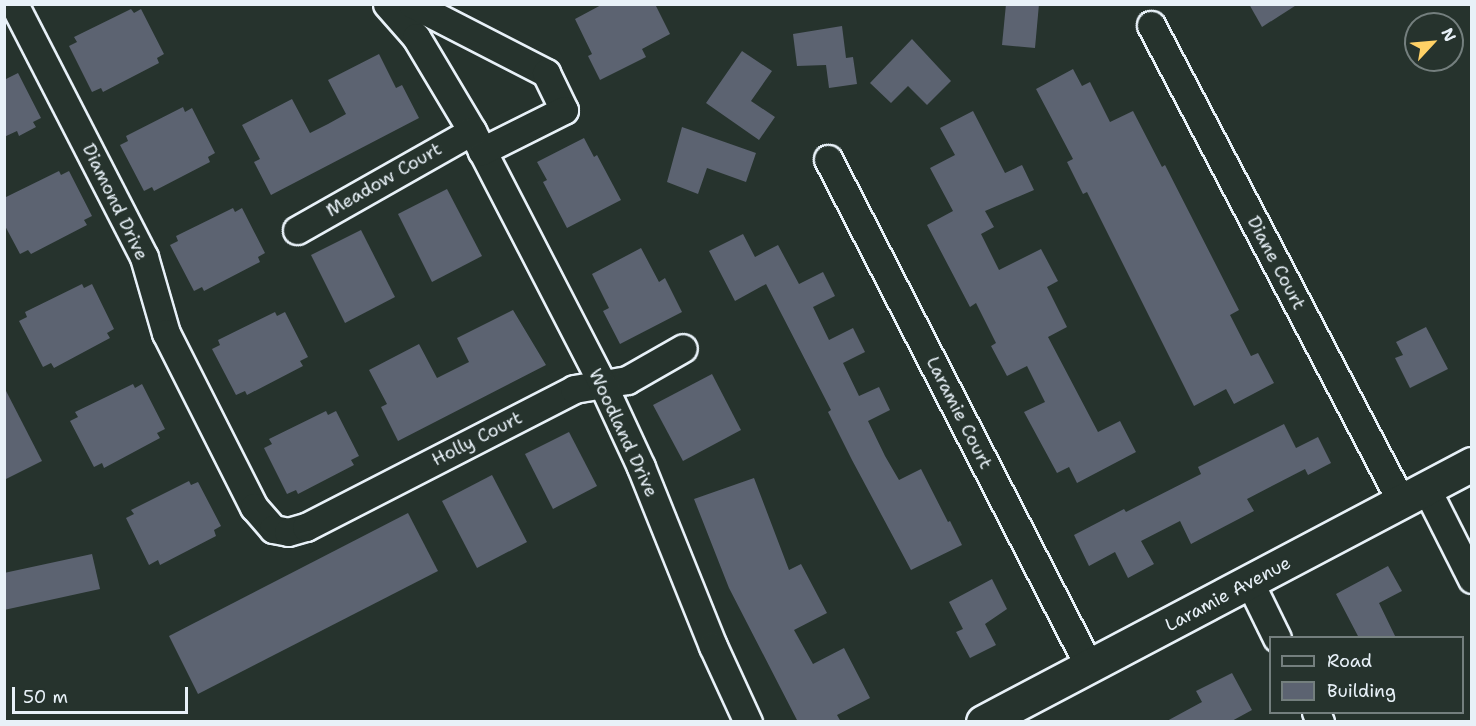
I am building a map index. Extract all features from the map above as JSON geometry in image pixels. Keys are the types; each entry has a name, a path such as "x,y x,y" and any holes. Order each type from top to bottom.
{"street":[{"name":"Diamond Drive","path":"14,4 144,257 166,333 254,507 273,529"},
{"name":"Woodland Drive","path":"387,4 416,37 477,141 603,386 641,467 713,646 748,722"},
{"path":"412,4 546,72 564,110 477,141"},
{"name":"Diane Court","path":"1151,25 1414,494 1472,579"},
{"name":"Meadow Court","path":"297,230 477,141"},
{"name":"Laramie Court","path":"828,159 1089,666"},
{"name":"Holly Court","path":"273,529 288,532 306,527 574,389 603,386 627,380 683,348"},
{"name":"Laramie Avenue","path":"983,722 1472,464"},
{"path":"1250,583 1276,636"}],"building":[{"path":"603,4 655,4 670,34 642,49 646,57 600,80 588,56 592,54 575,19"},
{"path":"1006,4 1039,4 1035,48 1002,45"},
{"path":"1249,4 1298,4 1262,27"},
{"path":"131,9 134,13 141,9 164,54 157,58 159,63 103,92 101,88 92,92 69,46 77,42 74,37"},
{"path":"842,26 846,58 853,57 857,84 829,88 826,65 797,66 793,34"},
{"path":"912,39 951,81 927,105 908,86 891,103 870,83"},
{"path":"742,51 772,71 751,101 775,117 759,140 706,103"},
{"path":"379,54 396,88 402,85 419,118 271,195 254,162 260,159 242,125 292,99 310,133 328,124 346,114 328,80"},
{"path":"1073,69 1082,86 1090,82 1110,122 1133,111 1162,167 1165,165 1239,310 1230,315 1251,356 1258,353 1274,383 1234,404 1226,389 1194,406 1087,192 1083,194 1067,162 1073,159 1036,89"},
{"path":"18,73 41,118 33,122 36,127 19,136 17,131 4,137 4,80"},
{"path":"183,107 185,112 192,108 215,153 208,157 210,162 154,191 152,187 144,191 120,145 128,141 126,136"},
{"path":"973,111 1005,173 1022,165 1034,190 985,211 994,227 981,234 999,270 1041,249 1058,281 1047,287 1067,327 1048,337 1098,432 1120,421 1136,452 1077,483 1069,467 1057,473 1024,412 1045,402 1027,366 1007,376 991,346 996,343 976,303 970,307 927,225 953,211 930,168 955,155 940,128"},
{"path":"682,127 756,153 746,182 707,168 698,194 667,182"},
{"path":"584,138 594,157 597,155 621,200 567,228 543,182 547,180 537,162"},
{"path":"59,171 61,175 69,171 92,216 84,220 87,225 31,254 28,250 20,254 4,224 4,198"},
{"path":"447,189 482,256 432,282 398,214"},
{"path":"233,208 235,212 242,208 265,253 258,257 260,262 204,291 202,287 194,291 170,245 178,241 176,236"},
{"path":"361,230 395,297 345,323 311,255"},
{"path":"743,234 755,257 778,245 799,284 823,272 835,296 813,307 829,340 853,328 865,352 843,363 859,396 879,387 890,410 868,421 885,456 899,480 921,469 962,545 911,570 852,460 828,412 831,410 766,284 735,301 709,251"},
{"path":"641,248 659,282 665,278 682,312 620,344 603,311 609,308 592,274"},
{"path":"82,284 84,288 92,284 114,329 107,333 110,338 54,368 51,363 43,367 19,321 27,317 25,312"},
{"path":"513,310 546,365 398,441 381,407 387,404 369,370 419,344 437,378 469,362 457,338"},
{"path":"275,312 277,316 285,312 308,357 300,361 303,366 247,395 245,391 236,395 212,349 220,345 218,340"},
{"path":"1426,327 1448,369 1410,388 1395,358 1403,355 1396,342"},
{"path":"712,374 741,430 683,461 653,405"},
{"path":"133,384 135,388 142,384 165,429 157,433 160,438 104,468 102,463 94,467 70,421 78,417 75,412"},
{"path":"4,387 42,461 4,480"},
{"path":"326,411 328,415 336,411 359,456 351,460 354,465 298,494 296,490 287,494 264,448 272,444 269,439"},
{"path":"1284,424 1296,448 1318,437 1331,463 1308,475 1305,469 1247,499 1254,511 1191,544 1180,521 1141,541 1154,564 1128,578 1115,552 1089,566 1074,535 1201,474 1198,467"},
{"path":"569,432 597,486 553,509 525,454"},
{"path":"492,475 527,542 477,568 442,501"},
{"path":"754,478 789,570 801,564 827,613 794,630 813,664 844,648 870,698 837,715 841,722 798,722 729,588 694,499"},
{"path":"189,481 191,485 198,482 221,526 214,530 216,536 160,565 158,560 149,565 126,518 134,514 131,510"},
{"path":"408,513 438,571 198,694 169,636"},
{"path":"92,554 100,589 4,610 4,573"},
{"path":"1388,566 1402,591 1379,603 1395,636 1358,636 1336,594"},
{"path":"992,579 1007,609 985,624 996,645 970,658 956,632 963,629 949,602"},
{"path":"1232,673 1252,710 1230,722 1165,722 1202,702 1196,691"}]}
